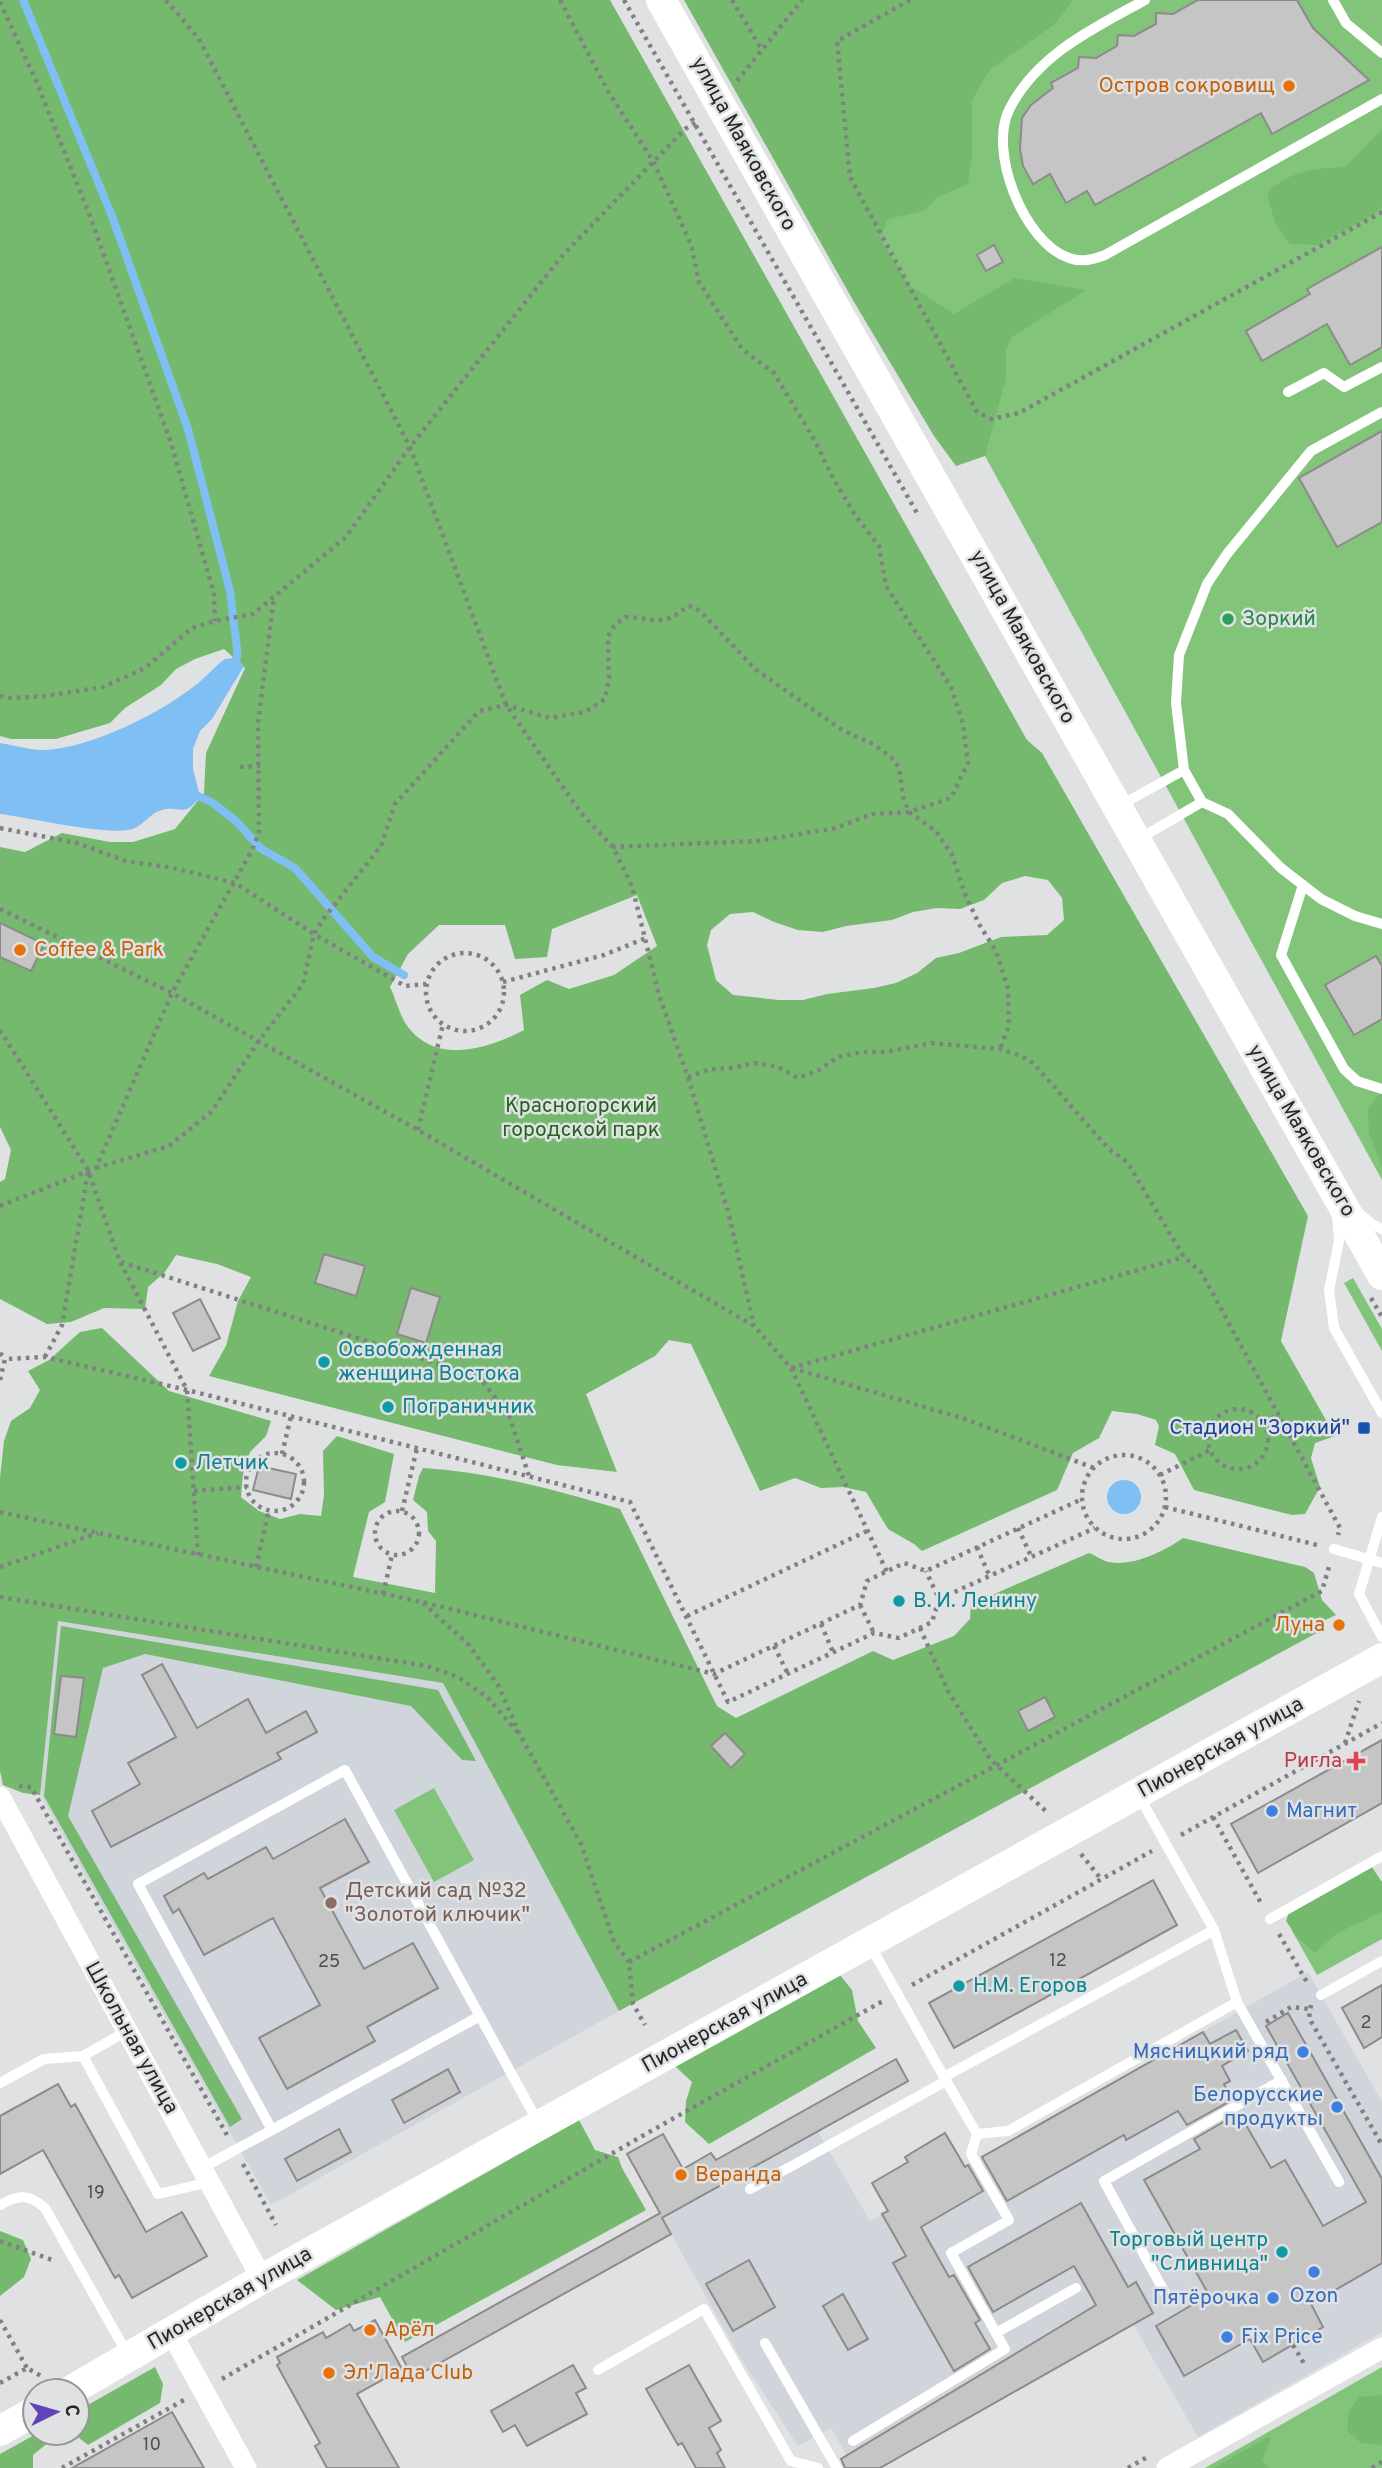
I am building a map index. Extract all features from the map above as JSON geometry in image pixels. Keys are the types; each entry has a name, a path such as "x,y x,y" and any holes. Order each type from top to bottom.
{"street":[{"name":"улица Маяковского","path":"661,0 1382,1275"},
{"name":"Пионерская улица","path":"91,2379 262,2280 1382,1658"},
{"name":"Школьная улица","path":"5,1792 127,2031 262,2280"},
{"path":"171,2332 246,2468"},
{"path":"1167,2468 1382,2348"},
{"path":"0,2431 21,2419"}],"lane":[{"path":"1145,0 1061,49 1037,72 1017,97 1002,131 1003,157 1013,194 1038,233 1056,252 1071,259 1088,261 1105,255 1382,99"},
{"path":"1333,0 1346,23 1382,53"},
{"path":"1288,392 1324,373 1344,387 1382,367"},
{"path":"1382,412 1311,451 1252,520 1207,584 1191,619 1179,654 1176,703 1184,770 1202,802 1228,814 1281,868 1321,899 1355,916 1382,924"},
{"path":"1118,807 1184,770"},
{"path":"1136,840 1202,802"},
{"path":"1303,885 1281,955 1344,1069 1357,1082 1382,1089"},
{"path":"1335,1192 1372,1224 1382,1229"},
{"path":"1335,1192 1339,1241 1329,1290 1334,1328 1382,1413"},
{"path":"1382,1517 1359,1594 1382,1637"},
{"path":"1334,1549 1382,1563"},
{"path":"272,2130 138,1884 345,1770 540,2126"},
{"path":"1138,1794 1214,1930 1237,2002 1339,2182"},
{"path":"1270,1919 1382,1856"},
{"path":"750,2189 1214,1930"},
{"path":"853,2441 1005,2349 951,2253 1009,2220 971,2154 977,2134 869,1943"},
{"path":"1315,1996 1382,1961"},
{"path":"977,2134 1008,2131 1237,2002"},
{"path":"83,2056 159,2194 206,2175 235,2150 480,2016"},
{"path":"0,2084 44,2059 83,2056 127,2031"},
{"path":"1166,2295 1104,2181 1282,2080"},
{"path":"0,2205 24,2196 35,2199 45,2208 129,2357"},
{"path":"996,2333 1076,2288"},
{"path":"598,2370 704,2309 791,2461 818,2468"},
{"path":"765,2343 837,2468"}],"path":[{"path":"166,0 200,39 410,447 506,705 581,813 613,847 632,887 659,995 688,1077 729,1215 754,1326"},
{"path":"560,0 608,93 653,161 691,244 699,282 742,349 774,373 816,441 832,476 855,515 879,546 886,586 950,687 963,724 968,763 951,798 909,812 872,814 836,828 757,841 613,847"},
{"path":"733,0 762,50"},
{"path":"795,0 795,8"},
{"path":"735,84 802,0"},
{"path":"909,0 837,41 850,177 977,412 990,419 1019,413 1382,212"},
{"path":"0,2 37,83 91,219 166,429 214,594 218,621"},
{"path":"0,696 46,696 103,687 145,668 192,628 253,614 346,537 410,447 562,256 685,129"},
{"path":"96,1168 172,993 235,883 259,833 258,723 274,596"},
{"path":"0,1206 88,1170 169,1146 211,1112 258,1042 303,984 314,934 381,846 396,804 479,711 506,705 550,718 584,712 605,699 609,678 608,636 614,626 625,617 661,622 687,606 695,607 755,669 842,730 873,744 891,757 899,768 903,797 909,812 936,831 952,855 979,924 996,951 1008,989 1010,1025 1000,1049"},
{"path":"240,767 260,766"},
{"path":"0,828 77,843 125,861 173,868 235,883 314,934 405,986 426,985"},
{"path":"0,909 172,993 418,1130 754,1326 791,1368 887,1572"},
{"path":"503,982 604,955 646,937"},
{"path":"459,952 483,957 493,964 503,982 504,999 500,1010 482,1027 470,1031 458,1031 443,1024 429,1009 425,997 430,973 437,963 459,952"},
{"path":"418,1130 443,1024"},
{"path":"0,1030 88,1170 120,1262 187,1390 198,1555"},
{"path":"629,1962 1322,1591 1340,1528 1201,1272 1184,1257 1127,1162 1110,1149 1033,1063 1000,1049 932,1043 838,1057 819,1070 798,1078 778,1067 754,1063 733,1068 710,1069 688,1077"},
{"path":"45,1357 62,1325 88,1170"},
{"path":"791,1368 1184,1257"},
{"path":"120,1262 479,1377 509,1415 530,1476"},
{"path":"0,1353 5,1359"},
{"path":"5,1359 45,1357 187,1390 630,1502 728,1702 874,1633 899,1639 932,1622 939,1599 926,1571 904,1563 867,1581 860,1605 874,1633"},
{"path":"0,1380 5,1359"},
{"path":"791,1368 965,1419 1094,1468"},
{"path":"1244,1410 1255,1414 1264,1423 1268,1446 1255,1465 1232,1469 1221,1464 1210,1450 1208,1439 1211,1427 1222,1414 1244,1410"},
{"path":"1264,1423 1277,1415"},
{"path":"282,1454 291,1416"},
{"path":"402,1511 417,1448"},
{"path":"1160,1475 1210,1450"},
{"path":"270,1454 282,1454 292,1458 300,1467 304,1477 304,1489 291,1507 280,1511 269,1510 258,1506 251,1498 247,1476 251,1466 260,1458 270,1454"},
{"path":"1123,1454 1145,1460 1160,1475 1167,1496 1165,1507 1155,1527 1136,1538 1114,1538 1095,1528 1088,1519 1082,1499 1083,1487 1094,1468 1102,1461 1123,1454"},
{"path":"194,1490 247,1487"},
{"path":"926,1571 1082,1499"},
{"path":"1165,1507 1334,1549"},
{"path":"256,1567 269,1510"},
{"path":"402,1511 416,1521 419,1538 409,1552 392,1555 378,1545 375,1528 378,1520 385,1514 402,1511"},
{"path":"0,1512 422,1602 715,1674 860,1605"},
{"path":"1018,1528 1031,1557"},
{"path":"939,1599 1095,1528"},
{"path":"687,1616 867,1531"},
{"path":"0,1567 99,1533"},
{"path":"977,1547 990,1575"},
{"path":"383,1594 392,1555"},
{"path":"0,1597 427,1666 458,1677 487,1697 520,1735"},
{"path":"422,1602 469,1645 498,1685 520,1735 581,1844 614,1942 629,1962 633,2004 645,2025"},
{"path":"821,1624 834,1652"},
{"path":"920,1628 948,1691 990,1759 1022,1791 1044,1807"},
{"path":"774,1646 788,1674"},
{"path":"1345,1744 1362,1690"},
{"path":"62,2468 898,1993 1382,1723"},
{"path":"5,1792 31,1787 276,2225"},
{"path":"1213,1817 1315,1996 1309,2018 1382,2145"},
{"path":"1253,2029 1291,2007 1310,2009"},
{"path":"0,2241 80,2270"},
{"path":"0,2320 27,2368 43,2376"},
{"path":"1293,2344 1306,2366"},
{"path":"0,2383 27,2368"},
{"path":"1372,2468 1382,2462"}],"shaded area":[{"name":"Детский сад №32 \"Золотой ключик\"","path":"57,1621 443,1683 619,2011 271,2205 40,1795"},
{"path":"1308,1972 1382,2102 1382,2332 1198,2437 1133,2324 880,2468 854,2468 831,2428 798,2446 741,2359 662,2218 818,2132 870,2221"}],"green space":[{"name":"Красногорский городской парк","path":"0,0 610,0 1027,740 1042,753 1308,1216 1281,1341 1335,1436 1315,1443 1311,1458 1320,1487 1305,1514 1292,1515 1194,1490 1175,1454 1155,1445 1159,1426 1156,1420 1112,1411 1099,1438 1073,1453 1057,1490 922,1551 888,1529 866,1492 843,1487 821,1488 795,1478 760,1491 691,1344 669,1340 655,1356 586,1394 617,1472 557,1465 209,1376 226,1346 238,1301 251,1277 217,1264 176,1255 165,1272 148,1287 145,1309 104,1308 71,1322 47,1324 0,1299 0,1182 5,1179 11,1150 0,1127 0,847 25,852 62,833 110,842 133,842 175,829 204,793 206,753 245,668 224,649 176,669 161,685 125,708 110,723 56,739 11,739 0,736","holes":["1025,876 1048,880 1062,898 1064,920 1047,935 1001,937 959,953 936,958 917,973 896,983 803,1000 733,995 716,980 707,945 711,930 730,914 753,912 798,930 823,932 892,920 913,912 937,908 960,909 984,900 1002,883","637,895 657,946 614,975 569,989 547,980 520,995 524,1030 495,1043 463,1050 448,1050 420,1039 405,1023 390,987 408,954 439,925 505,925 515,959 547,957 552,929"]},
{"path":"684,0 1073,0 1055,24 991,69 981,84 972,100 972,155 968,184 938,197 924,211 888,219 880,238 908,284 954,314 1015,278 1086,290 1012,337 1006,349 1006,378 985,456 956,466 934,436 854,302"},
{"path":"824,0 1382,0 1382,1180 985,456 772,52"},
{"path":"1382,129 1382,207 1316,245 1290,244 1275,223 1267,193 1294,175 1345,167"},
{"path":"1382,1091 1382,1167 1369,1133 1368,1109"},
{"path":"1353,1278 1382,1329 1382,1351 1344,1283"},
{"path":"102,1328 169,1391 271,1421 266,1436 250,1452 243,1474 241,1497 259,1511 280,1519 300,1514 321,1516 324,1495 323,1451 337,1436 394,1454 385,1502 369,1512 353,1577 435,1593 436,1541 428,1531 427,1512 413,1500 423,1468 498,1478 620,1509 717,1706 736,1718 873,1651 893,1660 954,1636 970,1619 971,1604 1089,1553 1109,1562 1128,1562 1158,1553 1183,1538 1305,1567 1314,1573 1322,1600 1336,1615 1321,1622 1324,1629 619,2011 443,1683 58,1621 40,1795 23,1793 3,1785 0,1771 0,1478 4,1441 11,1421 30,1408 40,1390 28,1371 49,1360 80,1332"},
{"path":"61,1626 438,1690 476,1761 462,1760 411,1706 145,1654 103,1668 68,1816 242,2119 230,2127 44,1796"},
{"path":"434,1788 474,1860 434,1882 394,1810"},
{"path":"1367,1860 1382,1882 1382,1912 1337,1933 1315,1953 1298,1938 1286,1921 1293,1901"},
{"path":"1375,1881 1382,1894 1382,1939 1317,1975 1291,1929"},
{"path":"840,1975 852,1990 858,2021 876,2048 709,2144 685,2122 686,2101 692,2082 675,2066"},
{"path":"579,2120 595,2150 618,2157 646,2210 405,2342 380,2297 336,2310 297,2280"},
{"path":"0,2231 23,2240 31,2259 24,2277 0,2296"},
{"path":"155,2367 163,2384 160,2403 91,2443 91,2403"},
{"path":"1382,2367 1382,2468 1205,2468"},
{"path":"1382,2395 1382,2445 1361,2443 1347,2431 1349,2411 1359,2397"},
{"path":"1268,2437 1271,2438 1262,2461 1270,2468 1214,2468"},
{"path":"21,2442 21,2447 43,2447 33,2455 33,2468 0,2468 0,2454"}],"water":[{"path":"237,658 244,666 212,719 200,731 193,749 193,769 200,797 190,808 158,811 135,828 124,830 90,829 0,814 0,743 43,750 62,748 103,736 145,717 182,695 225,659"},
{"path":"1124,1480 1136,1485 1141,1497 1136,1509 1124,1514 1112,1509 1107,1497 1112,1485"}],"building":[{"path":"1198,0 1297,0 1313,28 1369,80 1272,134 1261,113 1095,205 1087,191 1066,203 1050,174 1033,184 1023,166 1020,149 1022,118 1031,105 1053,88 1051,83 1078,68 1079,57 1096,58 1117,46 1118,35 1134,36 1156,24 1156,13 1173,14"},
{"path":"994,245 1003,262 986,271 977,255"},
{"path":"1382,247 1382,347 1350,365 1327,324 1262,361 1246,331 1310,294 1307,289"},
{"path":"1382,431 1382,522 1337,547 1299,478"},
{"name":"Coffee & Park","path":"0,923 44,944 31,971 0,957"},
{"path":"1376,956 1382,966 1382,1019 1354,1035 1325,985"},
{"path":"324,1254 365,1266 356,1296 315,1283"},
{"path":"411,1288 440,1297 426,1343 397,1334"},
{"path":"200,1299 220,1338 193,1351 173,1313"},
{"path":"259,1466 296,1474 291,1499 253,1490"},
{"path":"162,1664 197,1728 248,1699 266,1733 306,1711 317,1732 277,1753 281,1759 111,1847 92,1811 140,1784 128,1763 176,1737 142,1675"},
{"path":"61,1676 84,1678 76,1737 54,1734"},
{"path":"1045,1697 1055,1717 1028,1731 1018,1711"},
{"path":"725,1733 745,1754 731,1768 711,1746"},
{"path":"1382,1740 1382,1803 1258,1873 1231,1824"},
{"path":"345,1819 369,1862 320,1888 364,1969 413,1943 438,1988 367,2027 375,2041 287,2089 259,2038 320,2005 273,1918 204,1955 179,1909 173,1913 164,1896 204,1873 208,1879 266,1847 273,1859"},
{"path":"1153,1880 1177,1925 954,2048 929,2003"},
{"path":"1382,1985 1382,2037 1364,2048 1342,2008"},
{"name":"Торговый центр \"Сливница\"","path":"1288,2013 1382,2179 1382,2263 1311,2304 1323,2327 1263,2362 1250,2339 1184,2376 1156,2326 1209,2295 1144,2180 1200,2149 1194,2139 1239,2113 1271,2168 1285,2160 1323,2226 1366,2202 1266,2026"},
{"path":"1236,2030 1248,2051 1222,2066 1230,2081 1224,2084 1232,2100 1187,2125 1178,2111 1126,2140 1124,2135 1007,2201 982,2157 1203,2032 1210,2044"},
{"path":"896,2059 908,2081 662,2218 671,2234 413,2378 402,2357 660,2213 627,2154 663,2134 683,2169 711,2153 716,2160"},
{"path":"448,2069 460,2092 404,2123 392,2100"},
{"path":"58,2084 71,2107 75,2104 146,2232 182,2212 207,2256 132,2298 119,2275 115,2278 43,2150 0,2174 0,2116"},
{"path":"339,2129 351,2152 297,2181 285,2159"},
{"path":"945,2133 983,2191 921,2227 949,2277 954,2275 980,2320 975,2323 990,2349 954,2371 893,2263 906,2256 882,2214 888,2211 872,2183 908,2162 905,2157"},
{"path":"1081,2203 1128,2287 1136,2282 1153,2313 880,2468 845,2468 841,2459 1096,2305 1074,2266 993,2312 968,2267"},
{"path":"749,2260 775,2307 733,2331 706,2284"},
{"path":"843,2294 868,2339 848,2350 823,2306"},
{"path":"375,2320 402,2369 357,2394 399,2468 327,2468 315,2446 320,2443 277,2365 280,2363 277,2357 323,2332 326,2338 350,2324 354,2331"},
{"path":"573,2365 586,2388 576,2393 587,2414 527,2446 515,2425 503,2432 491,2411"},
{"path":"689,2365 721,2421 709,2428 721,2450 717,2453 725,2468 696,2468 682,2443 678,2445 646,2389"},
{"path":"172,2412 204,2468 72,2468"}],"waterway":[{"path":"23,0 112,216 188,429 230,591 237,649 237,658 231,665"},
{"path":"192,793 213,803 237,822 260,848 295,868 373,957 404,975"}],"place":[{"name":"Остров сокровищ","path":"1289,86"},
{"name":"Зоркий","path":"1228,619"},
{"name":"Coffee & Park","path":"20,950"},
{"name":"Освобожденная женщина Востока","path":"324,1362"},
{"name":"Пограничник","path":"388,1407"},
{"name":"Стадион \"Зоркий\"","path":"1364,1428"},
{"name":"Летчик","path":"181,1463"},
{"name":"В. И. Ленину","path":"899,1601"},
{"name":"Луна","path":"1339,1625"},
{"name":"Ригла","path":"1356,1761"},
{"name":"Магнит","path":"1272,1811"},
{"name":"Детский сад №32 \"Золотой ключик\"","path":"331,1903"},
{"name":"Н.М. Егоров","path":"959,1986"},
{"name":"Мясницкий ряд","path":"1303,2052"},
{"name":"Белорусские продукты","path":"1337,2107"},
{"name":"Веранда","path":"681,2175"},
{"name":"Торговый центр \"Сливница\"","path":"1282,2252"},
{"name":"Ozon","path":"1314,2272"},
{"name":"Пятёрочка","path":"1273,2298"},
{"name":"Арёл","path":"370,2330"},
{"name":"Fix Price","path":"1227,2337"},
{"name":"Эл'Лада Club","path":"329,2373"}]}
